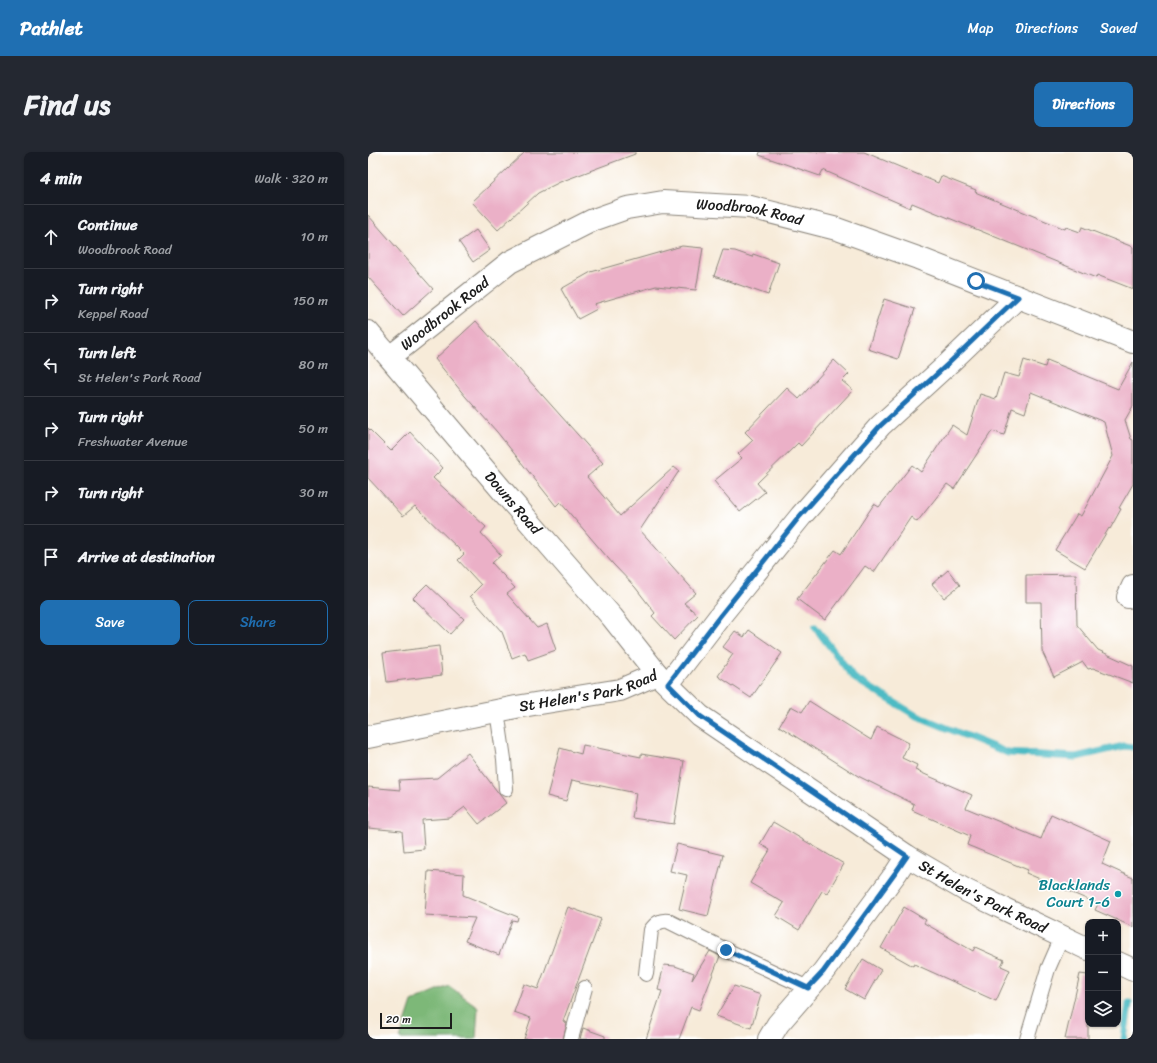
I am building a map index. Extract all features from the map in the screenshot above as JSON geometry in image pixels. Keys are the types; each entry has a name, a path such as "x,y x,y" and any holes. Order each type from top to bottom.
{"street":[{"name":"Woodbrook Road","path":"390,357 510,262 593,220 626,208 663,202 750,207 837,229 918,258 1133,342"},
{"path":"663,679 720,616 800,516 880,426 1018,297"},
{"name":"Downs Road","path":"368,332 612,617 663,679"},
{"name":"St Helen's Park Road","path":"368,738 497,711 620,690 663,679 700,716 907,856 967,891 1085,948"},
{"path":"769,1039 778,1024 827,965 907,856"},
{"path":"1121,964 1133,970"}],"lane":[{"path":"497,711 504,759 506,789"},
{"path":"646,974 651,930 655,924 662,920 668,921 808,988"},
{"path":"1027,1039 1048,969 1062,937"},
{"path":"571,1039 585,988"}],"green space":[{"path":"449,986 478,1007 476,1039 400,1039 412,1002"}],"building":[{"path":"525,152 635,152 635,154 560,182 538,193 498,230 472,202"},
{"path":"760,152 864,152 938,183 941,176 976,190 975,192 1065,229 1066,227 1080,232 1082,227 1133,247 1133,289 1097,275 1096,278 912,203 910,208 823,170 820,176 759,155"},
{"path":"368,215 433,289 403,316 368,277"},
{"path":"476,230 490,250 473,262 459,242"},
{"path":"682,246 703,248 696,290 656,286 594,304 597,309 578,319 561,289 591,272"},
{"path":"723,250 735,251 752,257 753,254 779,263 768,295 714,276"},
{"path":"884,299 915,309 898,359 868,349"},
{"path":"476,321 603,463 587,477 620,516 674,467 679,471 640,530 696,593 684,603 698,615 674,640 652,616 655,613 635,587 613,564 560,502 556,506 497,432 435,359"},
{"path":"834,360 849,374 842,381 853,390 801,446 798,443 757,483 765,492 740,512 714,481 742,458 738,454 753,440 745,432 787,388 799,399"},
{"path":"1024,360 1045,367 1047,360 1118,389 1133,362 1133,406 1125,420 1131,439 1133,440 1133,484 1119,508 1121,509 1110,529 1109,528 1085,568 1055,550 1077,514 1081,516 1113,456 1104,422 1031,392 1025,413 1012,408 1004,435 992,431 954,489 947,484 917,522 911,517 874,572 865,566 825,620 797,599 835,550 841,554 874,504 879,507 912,465 921,472 952,425 967,435 980,394 996,399 1004,373 1019,377"},
{"path":"368,428 391,451 410,432 443,468 433,478 486,527 481,533 501,555 492,563 515,588 507,594 537,628 547,624 556,650 528,660 525,653 512,658 502,632 470,596 481,585 458,560 464,554 415,506 403,516 368,478"},
{"path":"948,570 960,585 944,598 932,584"},
{"path":"1076,574 1077,625 1098,650 1133,666 1133,683 1093,668 1088,669 1083,662 1054,677 1042,651 1041,602 1026,602 1026,575"},
{"path":"427,584 464,619 450,634 413,598"},
{"path":"749,630 782,653 751,698 718,676 733,654 723,647 735,631 744,637"},
{"path":"439,646 442,675 387,682 383,653"},
{"path":"809,701 871,740 877,727 909,743 902,758 917,765 915,770 972,795 966,808 1041,839 1051,814 1111,841 1102,864 1133,878 1133,927 1121,922 1121,919 1115,919 1095,910 1098,904 1026,873 1028,870 967,845 970,836 912,810 914,804 858,776 779,726 791,706 802,712"},
{"path":"583,745 641,757 641,754 684,761 674,824 632,818 636,793 572,780 566,801 547,796 560,748 581,754"},
{"path":"468,753 506,803 479,824 465,807 450,818 422,820 424,849 404,851 402,831 368,828 368,787 400,790 399,780 437,778"},
{"path":"773,822 844,864 827,893 822,891 799,930 776,916 784,903 750,883 770,850 760,844"},
{"path":"677,844 723,855 708,916 679,909 687,875 670,871"},
{"path":"428,871 464,874 463,895 518,917 517,921 512,920 499,955 465,941 475,918 425,915"},
{"path":"568,907 601,919 563,1021 567,1023 563,1039 524,1039 531,1018 514,1012 524,984 538,989"},
{"path":"904,907 926,920 924,923 973,951 975,947 1004,960 1001,966 1010,970 996,1001 914,964 913,966 881,948"},
{"path":"710,951 720,956 699,1010 691,1007 679,1039 646,1039 662,991 658,990 664,965 675,966 694,973 692,980"},
{"path":"863,959 881,970 864,1000 845,989"},
{"path":"1080,974 1085,975 1085,1027 1088,1027 1088,1039 1065,1039"},
{"path":"734,986 761,995 751,1028 716,1016"},
{"path":"583,1028 605,1036 605,1039 580,1039"}],"waterway":[{"path":"815,627 854,678 915,715 1008,753 1076,757 1124,746 1133,747"},
{"path":"1124,1039 1129,1004"}],"place":[{"name":"Blacklands Court 1-6","path":"1118,894"}],"route":[{"path":"726,950 808,988 823,972 907,856 700,716 668,684 800,516 880,426 1018,297 976,281"}]}
